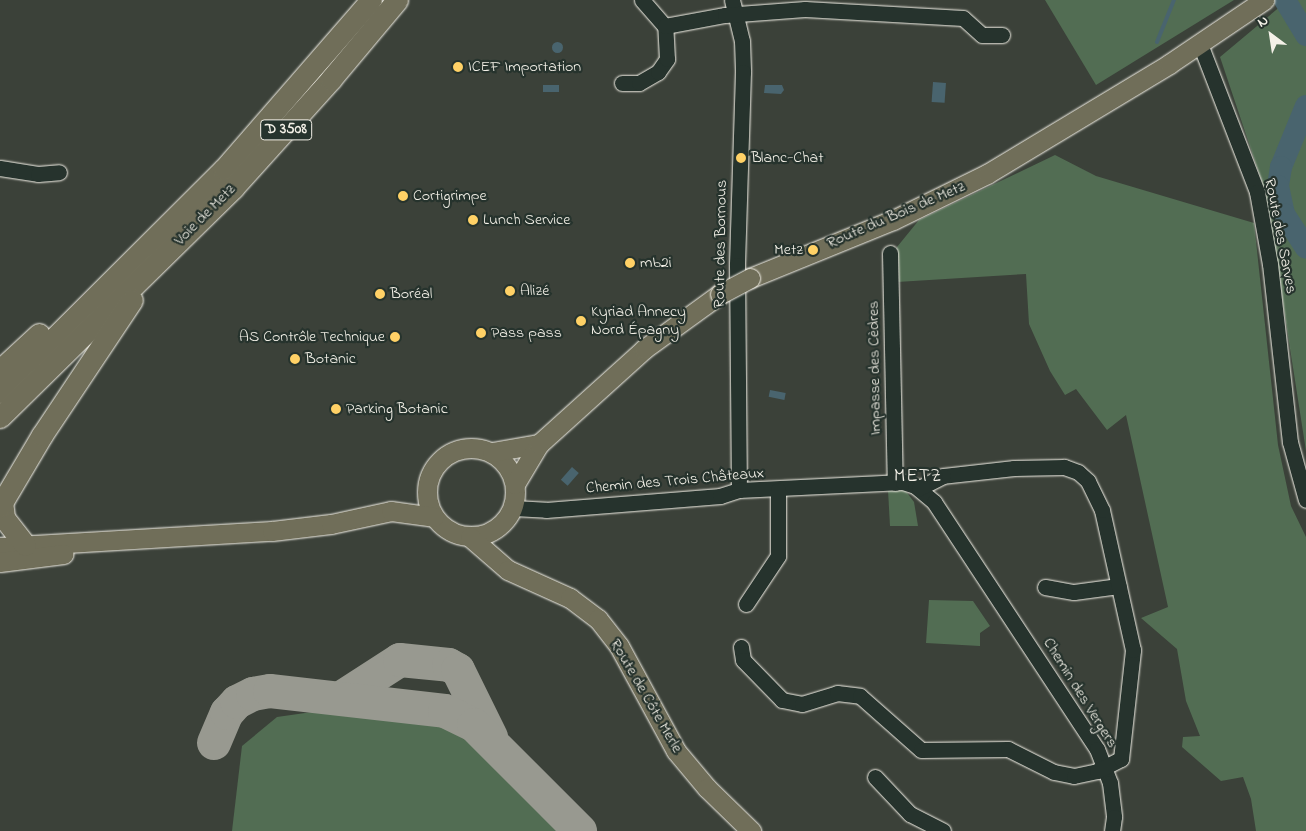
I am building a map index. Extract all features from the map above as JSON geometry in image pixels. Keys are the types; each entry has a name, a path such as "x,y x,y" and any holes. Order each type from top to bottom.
{"highway":[{"name":"Voie de Metz","path":"0,392 224,169 371,0"},
{"name":"Voie de Metz","path":"0,417 167,254 298,117 397,0"},
{"path":"0,370 224,169"},
{"path":"25,545 8,525 1,504 105,338 167,254"}],"main road":[{"name":"Route du Bois de Metz","path":"515,484 539,444 644,349 720,294 750,278 893,220 971,183 1200,44 1264,0"},
{"path":"434,517 427,487 430,473 450,453 471,447 492,452 539,444"},
{"path":"0,547 188,537 316,526 391,511 434,517 456,534 470,537 491,532 500,526 513,508 515,484 510,471 492,452"},
{"path":"391,511 427,487"},
{"path":"500,526 502,564"},
{"path":"0,562 188,537"},
{"name":"Route de Côte Merle","path":"470,537 515,573 570,598 598,620 620,646 676,751 707,788 750,831"}],"street":[{"path":"622,83 639,83 658,72 667,59 665,26 642,0"},
{"path":"665,26 734,7 963,18 982,34 1002,35"},
{"name":"Route des Bornous","path":"734,7 743,72 737,239 739,490"},
{"name":"Route des Sarves","path":"1200,44 1257,192 1270,264 1290,442 1306,500"},
{"path":"0,168 38,174 59,172"},
{"name":"Impasse des Cèdres","path":"890,253 895,482"},
{"path":"919,488 942,476 991,469 1072,468 1088,480 1098,500 1119,586 1133,660 1123,756 1106,767 1113,799 1113,824"},
{"name":"Chemin des Trois Châteaux","path":"513,508 546,510 720,496 739,490 778,490 895,482 919,488"},
{"name":"Chemin des Vergers","path":"741,647 743,660 782,700 802,704 837,693 860,696 921,750 1008,750 1067,775 1082,775 1106,767 1055,683 934,502 919,488"},
{"path":"746,604 778,556 778,490"},
{"path":"1046,587 1074,592 1119,586"},
{"path":"875,777 910,814 943,831"}],"green space":[{"path":"1045,0 1234,0 1096,85"},
{"path":"1288,0 1306,0 1306,451 1266,194 1220,57"},
{"path":"1055,155 1096,176 1254,223 1278,445 1291,506 1306,537 1306,831 1256,831 1251,799 1243,777 1221,781 1182,747 1183,737 1200,736 1186,701 1177,649 1141,618 1168,607 1126,415 1107,430 1076,389 1065,395 1050,371 1029,324 1026,274 897,282 897,247 919,220"},
{"path":"888,490 905,490 914,502 918,526 890,526"},
{"path":"929,600 973,601 990,626 980,633 980,646 926,643"},
{"path":"312,712 422,721 452,731 482,751 560,831 232,831 242,746 277,717"}],"water":[{"path":"557,41 563,47 557,53 551,47"},
{"path":"933,82 946,83 945,103 932,102"},
{"path":"543,85 559,85 559,92 543,92"},
{"path":"765,85 782,85 784,90 781,94 764,93"},
{"path":"770,390 786,393 784,400 769,397"},
{"path":"572,467 579,473 568,486 561,480"}],"waterway":[{"path":"1157,42 1174,0"},
{"path":"1285,0 1306,35"},
{"path":"1306,106 1281,167 1278,186 1284,214 1306,248"}],"taxiway":[{"path":"341,698 400,660 449,665 458,670 491,737"},
{"path":"214,743 227,713 237,702 253,694 270,691 445,711 474,725 580,831"}],"place":[{"name":"ICEF Importation","path":"458,67"},
{"name":"Blanc-Chat","path":"741,158"},
{"name":"Cortigrimpe","path":"403,196"},
{"name":"Lunch Service","path":"473,220"},
{"name":"Metz","path":"813,250"},
{"name":"mb2i","path":"630,263"},
{"name":"Alizé","path":"510,291"},
{"name":"Boréal","path":"380,294"},
{"name":"Kyriad Annecy Nord Épagny","path":"581,321"},
{"name":"Pass pass","path":"481,333"},
{"name":"AS Contrôle Technique","path":"395,337"},
{"name":"Botanic","path":"295,359"},
{"name":"Parking Botanic","path":"336,409"}],"district":[{"name":"METZ","path":"918,477"}]}
